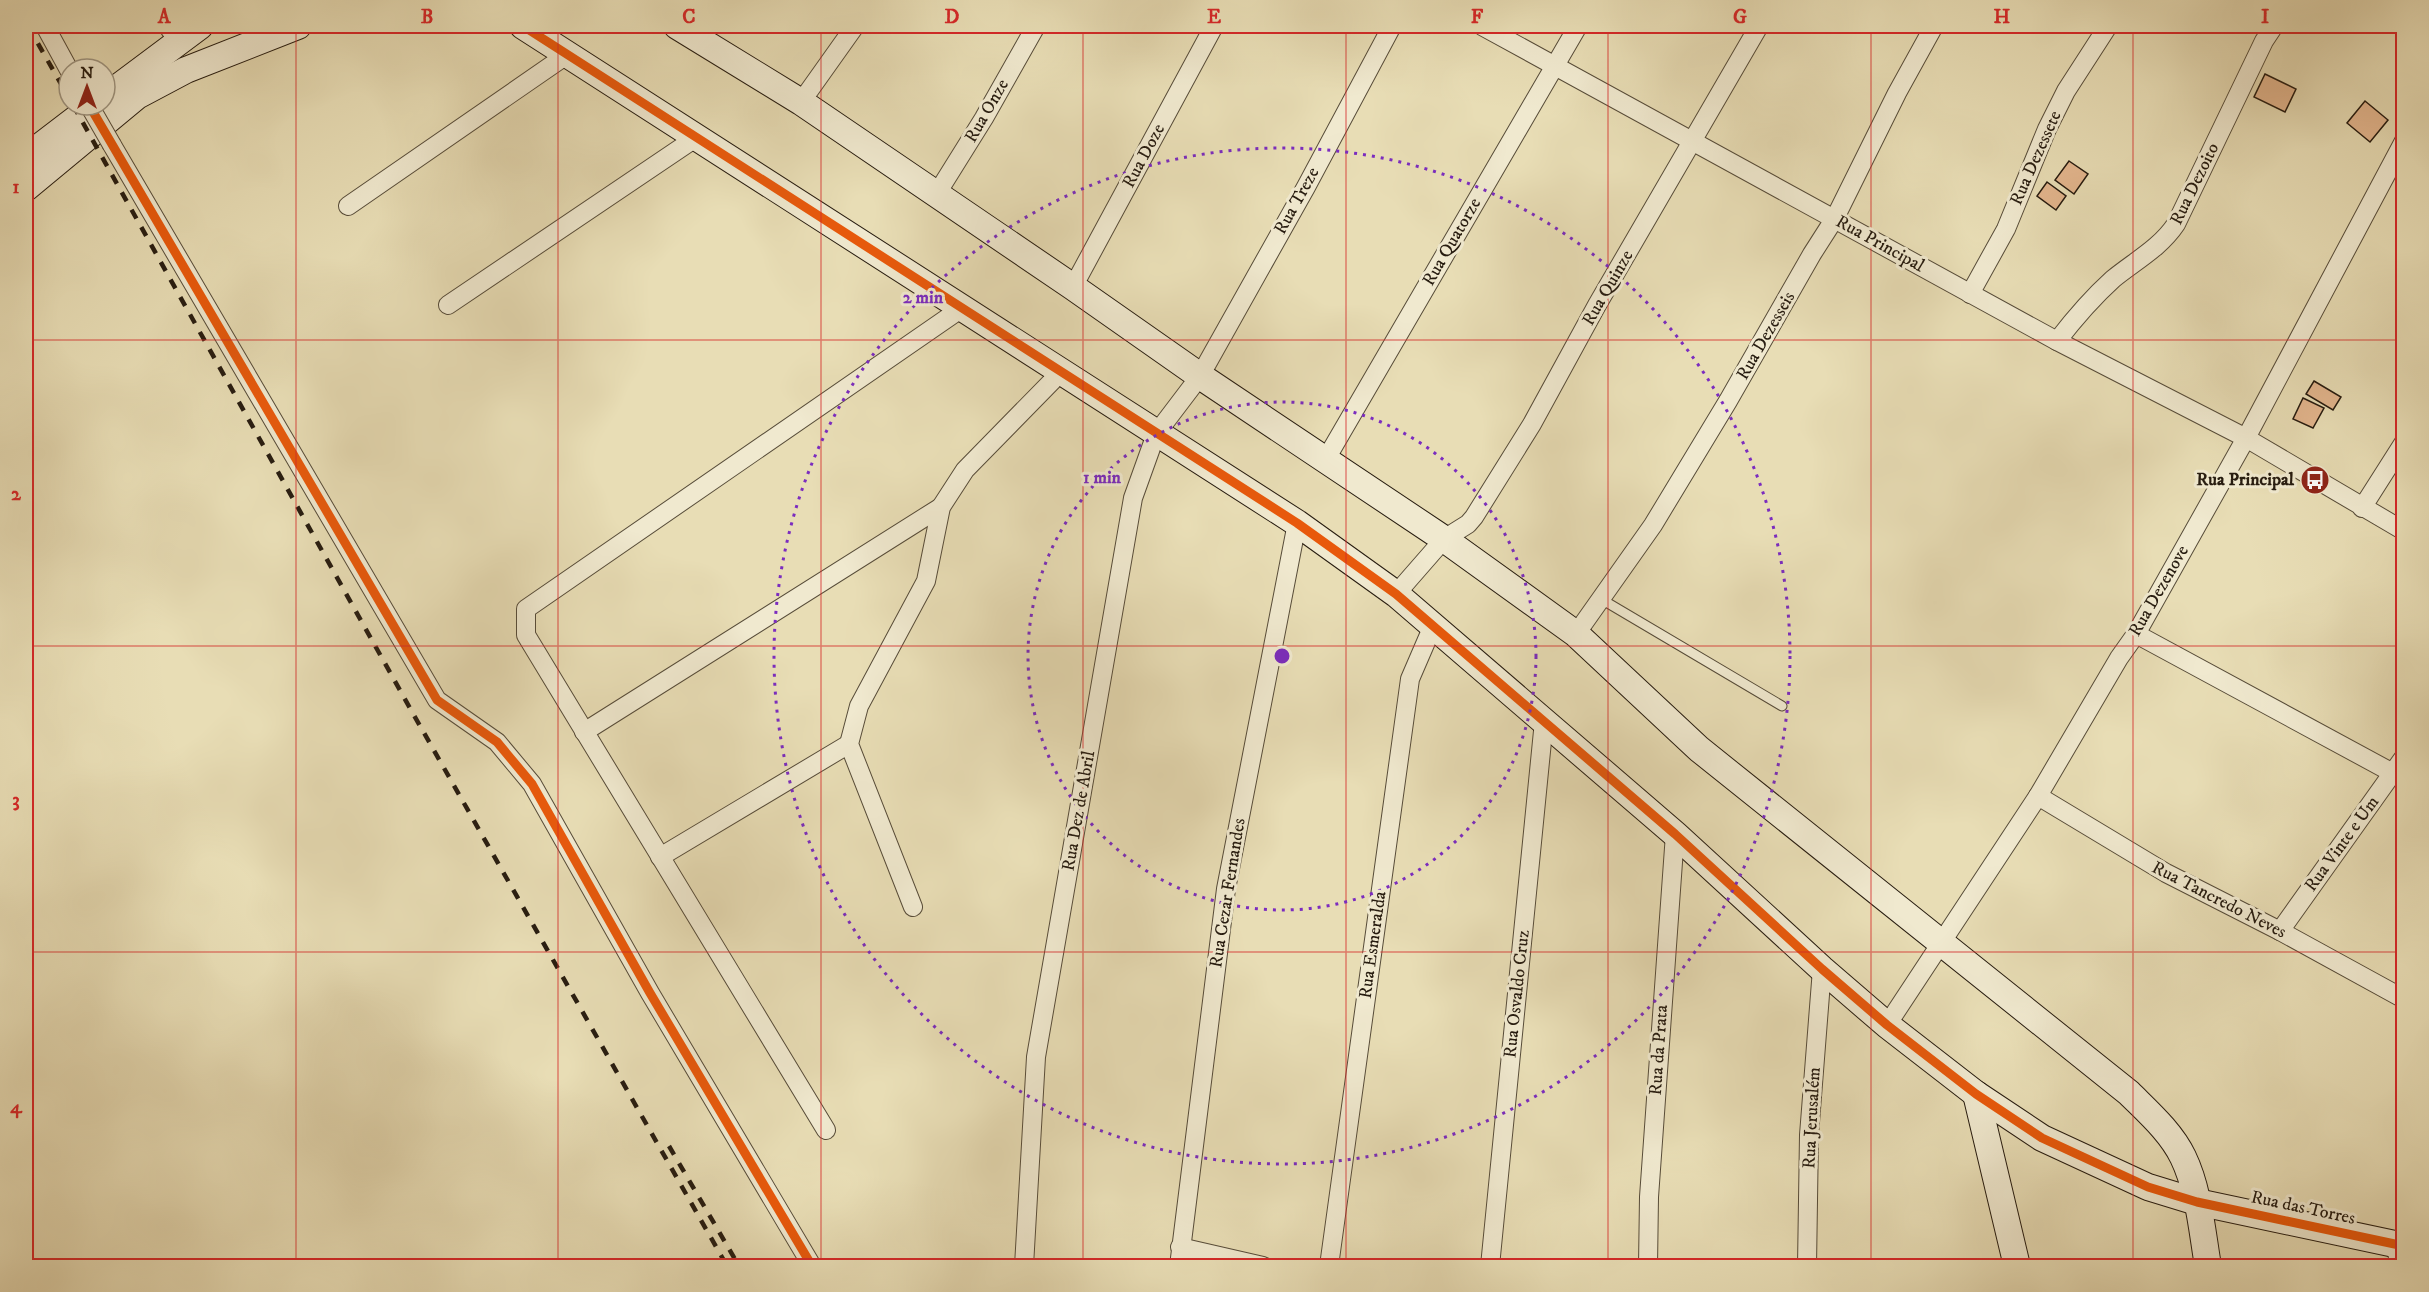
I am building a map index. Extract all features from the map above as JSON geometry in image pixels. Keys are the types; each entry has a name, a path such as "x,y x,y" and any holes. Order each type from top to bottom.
{"street":[{"path":"45,26 62,57"},
{"path":"117,85 168,35 200,26"},
{"path":"31,173 137,96 186,70 298,26"},
{"name":"Rua das Torres","path":"524,26 1156,434 1297,522 1396,594 1432,628 1675,834 1822,969 1887,1025 1976,1094 2042,1138 2148,1187 2197,1202 2399,1252"},
{"path":"677,26 801,102 1200,376 1444,539 1576,634 1700,749 2129,1093 2162,1127 2182,1155 2191,1177 2197,1202 2208,1266"},
{"path":"801,102 855,26"},
{"name":"Rua Onze","path":"936,195 1036,26"},
{"name":"Rua Doze","path":"1073,287 1214,26"},
{"name":"Rua Treze","path":"1200,376 1306,187 1392,26"},
{"name":"Rua Principal","path":"1482,26 2057,341 2246,438 2403,531"},
{"name":"Rua Quatorze","path":"1326,459 1578,26"},
{"name":"Rua Quinze","path":"1396,594 1444,539 1468,524 1498,479 1759,26"},
{"name":"Rua Dezesseis","path":"1576,634 1653,525 1689,466 1835,218 1897,93 1934,26"},
{"name":"Rua Dezessete","path":"1970,294 2006,229 2057,110 2108,26"},
{"name":"Rua Dezoito","path":"2057,341 2080,310 2112,280 2159,245 2176,224 2264,41 2274,26"},
{"path":"348,206 568,54"},
{"path":"31,173 83,117"},
{"path":"96,117 437,700 497,742 532,784 650,993 812,1266"},
{"path":"448,304 697,137"},
{"name":"Rua Dezenove","path":"1887,1025 2038,796 2119,658 2136,634 2246,438 2403,141"},
{"path":"826,1130 526,635 526,609 962,308"},
{"path":"913,907 849,744 860,706 926,581 941,507 965,470 1061,372"},
{"name":"Rua Dez de Abril","path":"1024,1266 1036,1057 1133,498 1156,434 1200,376"},
{"path":"2361,508 2403,442"},
{"path":"584,732 941,507"},
{"name":"Rua Cezar Fernandes","path":"1179,1266 1226,889 1297,522"},
{"name":"Rua Esmeralda","path":"1329,1266 1410,679 1432,628"},
{"path":"2136,634 2398,776"},
{"name":"Rua Osvaldo Cruz","path":"1490,1266 1544,721"},
{"path":"660,857 849,744"},
{"name":"Rua Vinte e Um","path":"2280,931 2398,776 2403,757"},
{"name":"Rua Tancredo Neves","path":"2038,796 2166,873 2280,931 2403,999"},
{"name":"Rua da Prata","path":"1648,1266 1649,1197 1675,834"},
{"name":"Rua Jerusalém","path":"1807,1266 1809,1135 1822,969"},
{"path":"1976,1094 2017,1266"},
{"path":"1180,1246 1263,1266"}],"lane":[{"path":"26,193 31,173"},
{"path":"1601,599 1782,706"}],"building":[{"path":"2265,74 2296,89 2285,112 2254,97"},
{"path":"2365,101 2388,120 2370,142 2347,123"},
{"path":"2069,161 2088,174 2074,194 2055,180"},
{"path":"2047,182 2066,196 2056,210 2037,196"},
{"path":"2314,381 2341,397 2333,410 2306,394"},
{"path":"2303,398 2324,408 2313,428 2293,419"},
{"path":"2404,462 2404,477 2397,473"}],"railway":[{"path":"28,26 57,77"},
{"path":"80,117 411,710 727,1266"},
{"path":"669,1146 739,1266"}],"cycle path":[{"path":"523,26 1297,523 1396,594 1675,834 1822,969 1887,1025 1976,1094 2042,1138 2148,1187 2197,1202 2404,1246"},
{"path":"96,117 437,700 497,742 532,784 650,993 812,1266"}],"place":[{"name":"Rua Principal","path":"2315,480"}]}
